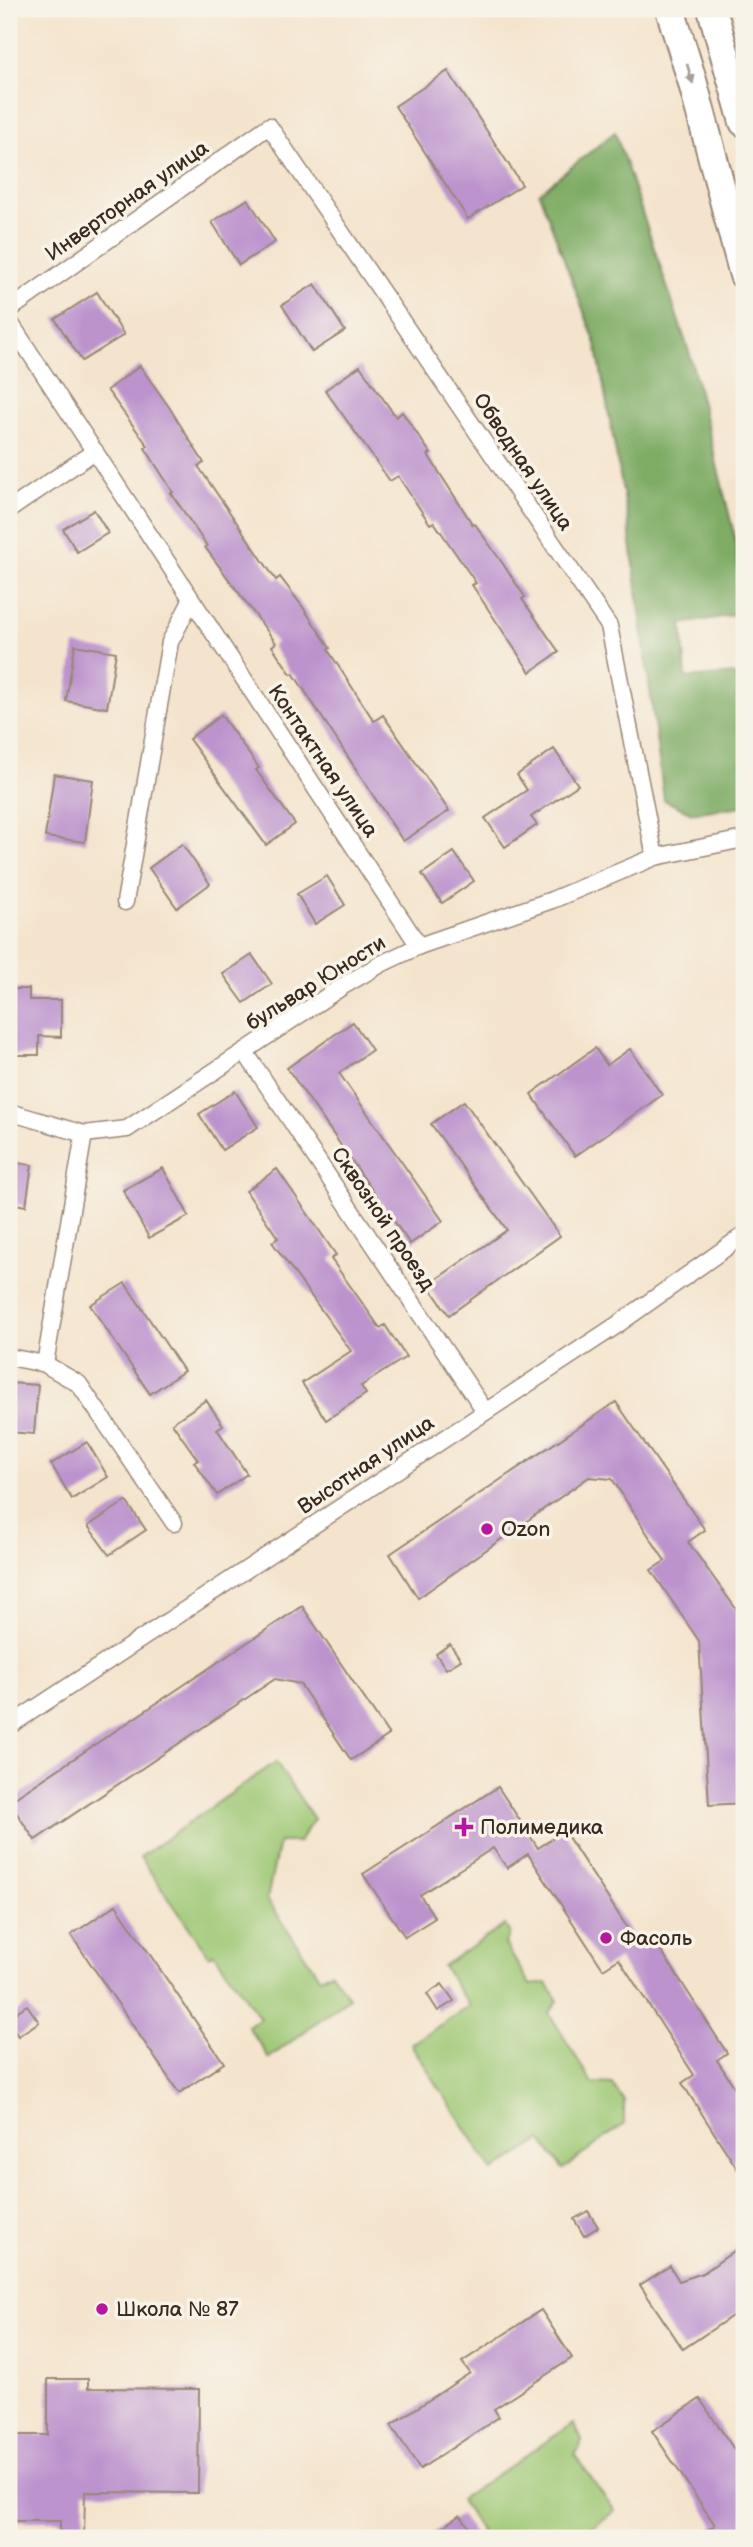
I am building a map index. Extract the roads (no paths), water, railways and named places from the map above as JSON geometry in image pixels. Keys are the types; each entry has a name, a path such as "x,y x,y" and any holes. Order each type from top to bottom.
{"highway":[{"path":"670,9 692,80 744,275"},
{"path":"712,9 744,122"}],"street":[{"name":"Инверторная улица","path":"9,310 269,127"},
{"name":"Обводная улица","path":"269,127 609,626 655,857"},
{"name":"Контактная улица","path":"9,321 419,946"},
{"path":"9,510 95,451"},
{"path":"125,902 170,642 191,601"},
{"name":"бульвар Юности","path":"9,1112 84,1134 127,1129 352,981 419,946 552,900 655,857 744,839"},
{"name":"Сквозной проезд","path":"245,1052 485,1411"},
{"path":"45,1364 84,1134"},
{"name":"Высотная улица","path":"9,1726 614,1327 744,1235"},
{"path":"9,1357 45,1364 79,1384 174,1524"}],"place":[{"name":"Ozon","path":"487,1529"},
{"name":"Полимедика","path":"464,1827"},
{"name":"Фасоль","path":"606,1938"},
{"name":"Школа № 87","path":"102,2309"}]}
